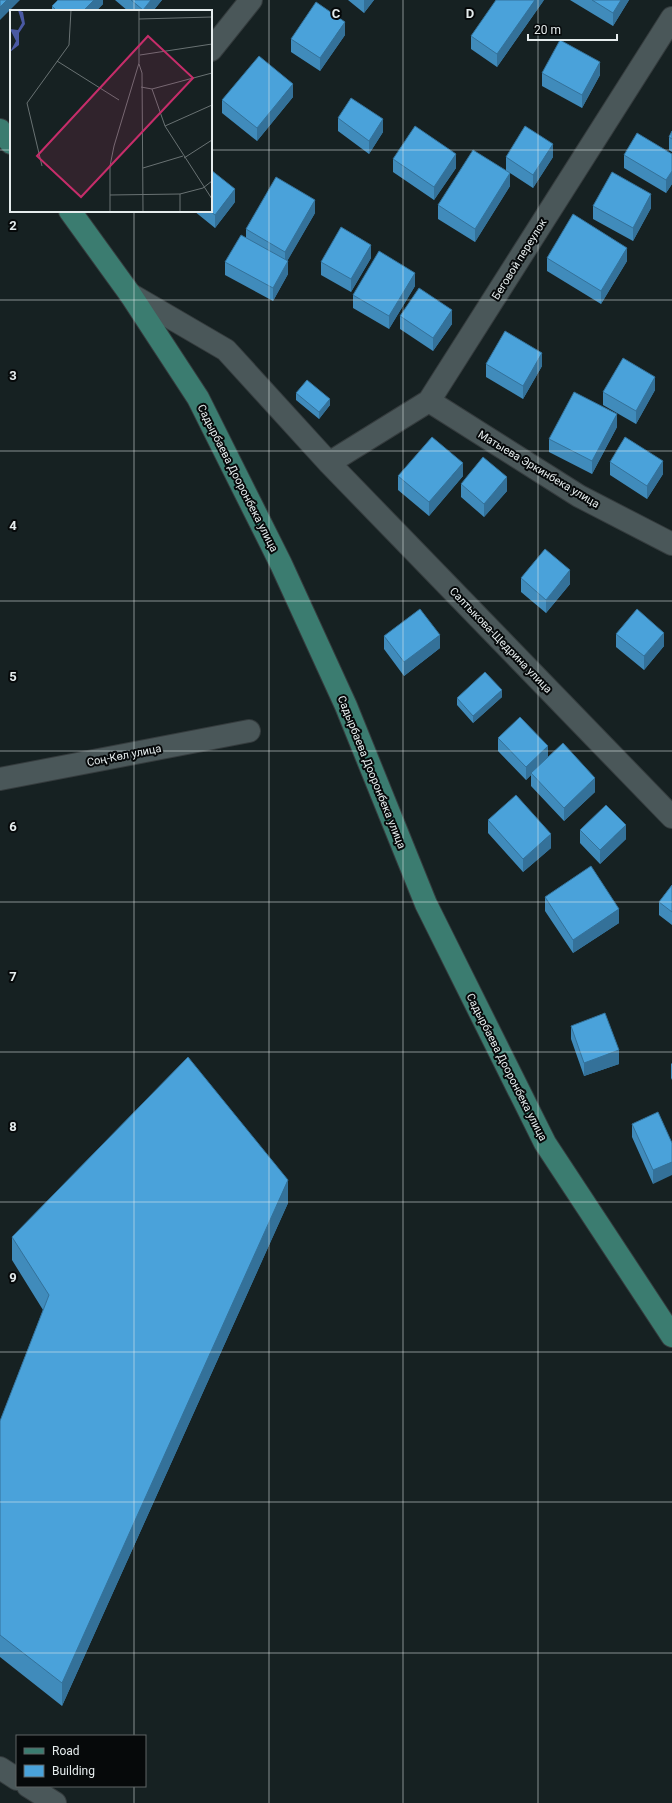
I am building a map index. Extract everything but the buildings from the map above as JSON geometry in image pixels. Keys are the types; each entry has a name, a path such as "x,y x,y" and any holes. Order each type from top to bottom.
{"main road":[{"path":"0,130 10,142"},
{"name":"Садырбаева Дооронбека улица","path":"77,214 198,398 281,564 346,706 426,904 545,1143 672,1336"}],"street":[{"path":"212,49 251,0"},
{"name":"Беговой переулок","path":"329,463 429,401 672,18"},
{"name":"Салтыкова-Щедрина улица","path":"130,294 226,350 329,463 672,817"},
{"name":"Матыева Эркинбека улица","path":"429,401 579,496 672,544"},
{"name":"Соң-Көл улица","path":"0,779 248,730"},
{"path":"0,1768 16,1778"},
{"path":"30,1787 55,1803"}]}
